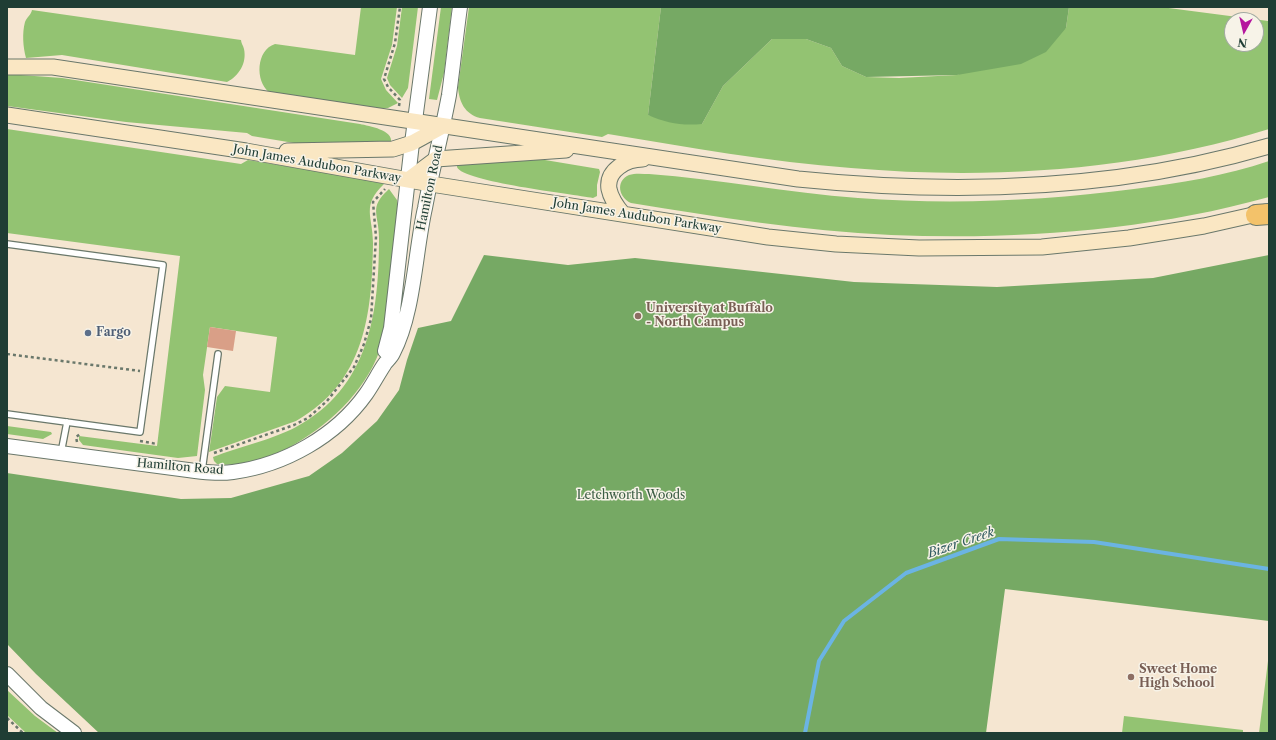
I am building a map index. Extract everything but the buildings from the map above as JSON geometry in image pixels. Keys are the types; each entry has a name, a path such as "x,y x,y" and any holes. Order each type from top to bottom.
{"main road":[{"path":"7,67 53,67 414,123 595,148 798,179 850,184 973,189 1106,180 1192,166 1269,146"},
{"name":"John James Audubon Parkway","path":"7,115 246,151 431,184 768,237 836,244 919,248 1042,247 1129,238 1204,226 1265,213"},
{"path":"246,151 393,149 412,143 443,126"},
{"path":"408,180 436,159 595,148"},
{"path":"623,214 612,198 609,188 611,178 618,167 625,162 634,159 662,159"}],"street":[{"name":"Hamilton Road","path":"384,364 385,351 391,328 414,123 430,7"},
{"name":"Hamilton Road","path":"7,446 62,449 202,472 225,472 249,469 287,457 301,450 332,429 344,418 366,394 384,364 393,354 404,321 411,291 424,208 431,184 443,126 460,7"},
{"path":"7,674 41,708 74,733"}],"lane":[{"path":"7,244 162,265 140,432 7,414"},
{"path":"202,472 218,354"},
{"path":"62,449 67,422"}],"path":[{"path":"397,120 400,100 388,87 384,79 395,43 400,7"},
{"path":"204,456 294,425 308,418 327,401 354,367 364,344 371,319 376,237 373,202 387,187 389,176"},
{"path":"7,354 140,371"},
{"path":"62,449 82,447 78,443 76,436 81,434"},
{"path":"134,441 157,444"},
{"path":"7,718 23,733"}],"green space":[{"path":"361,7 397,7 392,45 381,79 386,90 398,103 388,108 378,109 269,92 264,87 260,74 261,59 264,52 275,44 355,55"},
{"path":"402,7 418,7 408,88 402,98 390,85 387,78 397,46"},
{"path":"441,7 452,7 444,73 437,100 429,99"},
{"path":"469,7 661,7 648,115 702,124 723,86 772,39 806,39 831,48 842,66 866,77 899,78 957,75 1066,28 1069,7 1161,7 1224,15 1224,52 1264,52 1264,20 1268,21 1269,17 1269,129 1219,143 1167,154 1115,163 1062,169 956,173 851,168 759,158 608,134 602,137 480,118 470,114 464,107 460,98 458,87"},
{"path":"661,7 1069,7 1066,28 1046,52 1021,64 957,75 866,77 842,66 831,48 806,39 772,39 723,86 702,124 688,125 668,122 648,115"},
{"path":"32,10 241,40 245,54 243,64 238,73 227,82 62,55 26,58 23,31 25,22"},
{"path":"7,74 62,78 360,124 375,127 385,132 389,135 391,143 306,145 252,136 247,133 126,122 7,106"},
{"path":"7,129 241,164 248,160 377,181 384,184 377,192 370,205 373,243 370,295 366,320 360,344 350,366 337,387 319,405 296,421 209,452 217,397 225,386 270,392 277,337 210,327 203,375 205,390 197,456 178,458 83,445 79,440 79,436 157,446 180,256 7,233"},
{"path":"527,157 599,169 600,172 597,185 597,196 593,198 520,187 478,178 457,167 457,164"},
{"path":"1269,161 1269,197 1223,209 1176,218 1082,231 1034,234 986,236 891,235 793,227 631,203 621,194 620,189 622,181 629,175 649,174 701,179 832,196 892,200 996,201 1100,193 1151,187 1219,175"},
{"path":"389,189 397,200 398,211 393,277 386,327 382,343 369,374 336,414 323,425 295,444 257,460 226,465 217,464 213,457 287,431 321,411 340,392 354,370 365,346 372,320 376,294 379,229 376,211 379,201"},
{"name":"Letchworth Woods","path":"484,255 568,265 635,258 854,282 997,287 1153,278 1269,255 1269,621 1005,589 986,733 99,733 36,674 7,644 7,473 181,499 231,498 309,476 342,453 377,421 399,390 418,328 451,321"},
{"path":"7,426 51,432 52,434 43,439 7,434"},
{"path":"1269,653 1269,733 1259,733"},
{"path":"7,690 35,716 58,733 26,733 7,715"},
{"path":"1124,716 1243,730 1243,733 1122,733"}],"waterway":[{"name":"Bizer Creek","path":"805,733 819,661 844,621 906,573 999,539 1094,542 1269,569"}],"place":[{"name":"University at Buffalo - North Campus","path":"638,316"},
{"name":"Fargo","path":"88,333"},
{"name":"Sweet Home High School","path":"1131,677"}]}
